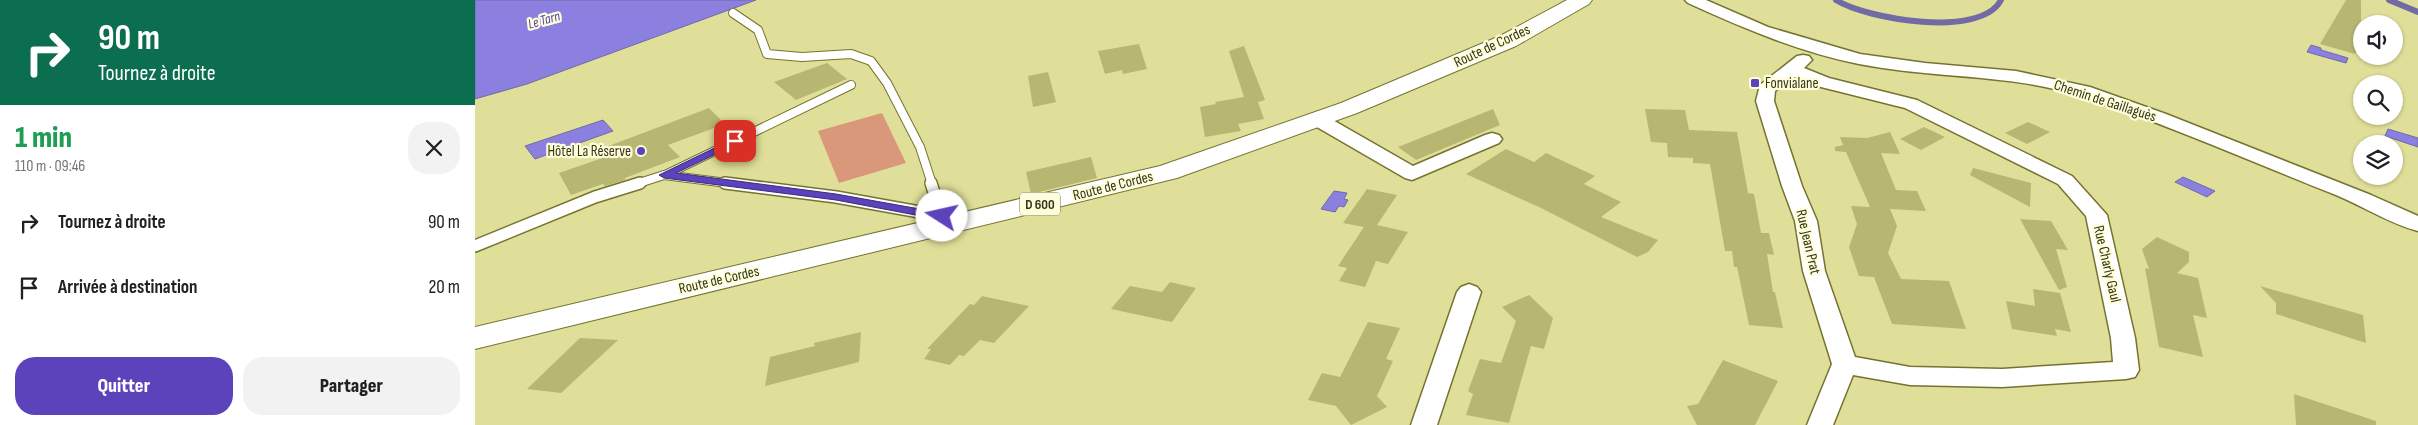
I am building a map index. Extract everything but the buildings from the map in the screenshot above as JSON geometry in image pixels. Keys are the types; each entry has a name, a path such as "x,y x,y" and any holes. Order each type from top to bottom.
{"main road":[{"name":"Route de Cordes","path":"475,338 943,222 1168,172 1317,119 1508,41 1582,0"}],"street":[{"name":"Chemin de Gaillaguès","path":"1693,0 1762,30 1810,46 1869,60 1925,68 2016,76 2084,91 2159,118 2363,199 2418,224"},
{"name":"Rue Jean Prat","path":"1810,46 1800,65 1766,89 1765,101 1792,186 1806,221 1815,271 1845,364"},
{"name":"Rue Charly Gaul","path":"1793,70 1823,82 1911,104 2065,180 2096,215 2123,338 2126,370 2002,378 1910,376 1845,364"},
{"path":"1317,119 1412,174 1492,139"},
{"path":"1424,425 1469,292"},
{"path":"1820,425 1845,364"}],"lane":[{"path":"733,13 758,30 767,54 802,57 851,54 871,61 887,83 920,147 943,222"},
{"path":"475,246 595,197 664,175 721,149 793,110 851,85"},
{"path":"664,175 836,197 943,222"}],"shaded area":[{"path":"882,113 906,163 839,183 818,131"}],"water":[{"name":"Le Tarn","path":"475,0 756,0 527,84 475,99"},
{"path":"2311,45 2348,58 2346,63 2307,52"},
{"path":"603,120 613,131 535,159 525,146"},
{"path":"2388,129 2418,138 2418,147 2403,142 2403,135 2385,135"},
{"path":"2183,177 2215,191 2207,197 2175,182"},
{"path":"1334,191 1347,193 1344,199 1348,200 1344,207 1339,206 1335,212 1321,209"}],"waterway":[{"path":"1836,0 1872,14 1922,22 1948,22 1971,19 1989,12 2001,0"},
{"path":"2389,0 2418,12"}],"place":[{"name":"Fonvialane","path":"1755,83"},
{"name":"Hôtel La Réserve","path":"641,151"}],"route":[{"path":"735,141 664,175 836,197 942,216"}]}
